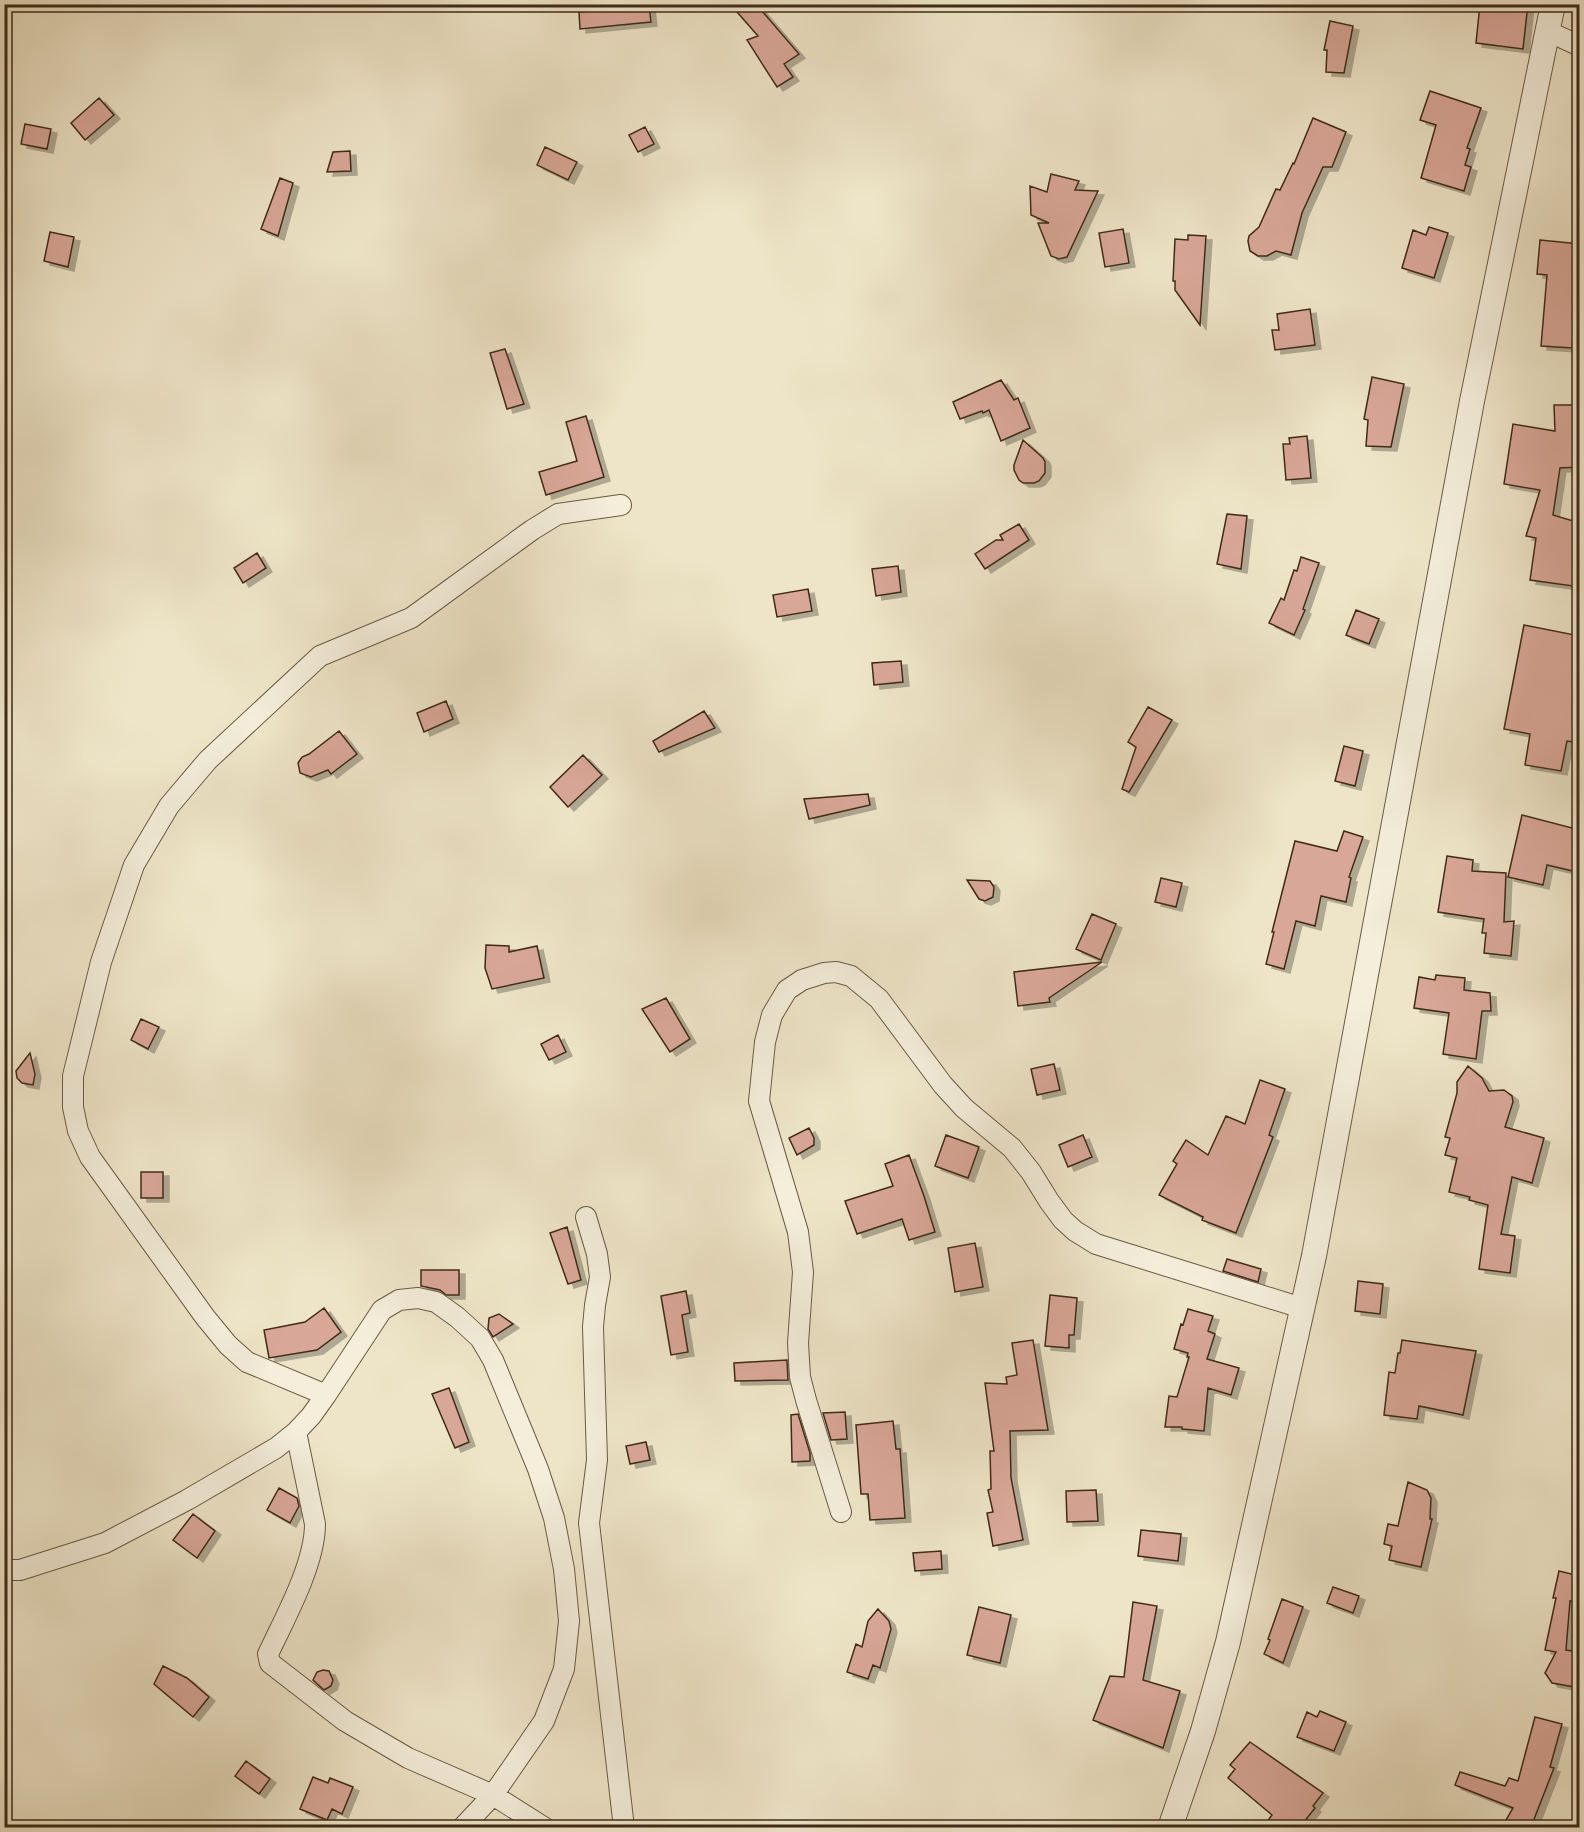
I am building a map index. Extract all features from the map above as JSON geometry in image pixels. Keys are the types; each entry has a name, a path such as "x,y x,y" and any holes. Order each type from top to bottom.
{"street":[{"path":"1170,1827 1203,1731 1228,1642 1314,1256 1472,401 1554,4"},
{"path":"1548,31 1580,46"},
{"path":"326,1395 247,1362 228,1345 90,1157 78,1131 73,1107 73,1076 101,962 134,865 169,806 208,760 320,656 411,618 532,530 558,514 621,505"},
{"path":"841,1512 800,1377 798,1343 803,1272 798,1232 759,1101 765,1042 771,1015 787,990 802,980 836,972 851,976 879,999 943,1085 964,1108 1011,1148 1031,1172 1049,1202 1075,1231 1096,1244 1302,1308"},
{"path":"586,1217 597,1254 600,1277 593,1327 597,1460 590,1523 624,1827"},
{"path":"4,1570 20,1570 105,1543 187,1500 276,1448 311,1416 382,1310 399,1300 418,1298 436,1302 458,1317 480,1338 493,1360 538,1469 554,1518 564,1569 569,1621 564,1669 544,1721 493,1795 462,1827"},
{"path":"296,1432 315,1524 315,1537 291,1606 268,1654 270,1663 345,1721 399,1753 493,1795 545,1827"}],"building":[{"path":"730,4 756,4 799,54 784,64 793,77 777,87 747,40 758,36"},
{"path":"1480,4 1528,4 1523,49 1476,43"},
{"path":"649,5 651,22 580,29 579,12"},
{"path":"1330,21 1353,26 1344,73 1326,72 1327,50 1324,50"},
{"path":"1430,91 1481,108 1467,148 1470,149 1465,165 1471,167 1464,191 1421,178 1436,125 1420,120"},
{"path":"99,98 114,115 85,140 71,123"},
{"path":"1313,118 1346,132 1332,167 1323,167 1302,213 1291,255 1276,251 1267,256 1258,256 1250,251 1249,236 1259,227 1276,189 1280,190 1294,164"},
{"path":"25,124 51,129 47,149 21,144"},
{"path":"645,127 654,144 638,152 629,135"},
{"path":"545,147 577,162 568,180 537,165"},
{"path":"350,151 351,171 327,172 333,152"},
{"path":"1051,174 1079,181 1075,190 1098,191 1067,257 1059,259 1051,256 1038,223 1049,223 1031,215 1030,186 1047,192"},
{"path":"280,178 293,183 278,236 261,229"},
{"path":"1429,227 1448,233 1434,278 1402,268 1413,230 1426,235"},
{"path":"1123,229 1129,263 1105,267 1099,233"},
{"path":"50,232 74,237 68,267 44,261"},
{"path":"1188,235 1206,236 1200,325 1175,290 1175,281 1173,281 1175,239 1188,240"},
{"path":"1540,240 1580,244 1580,279 1578,279 1572,348 1541,346 1547,275 1537,274"},
{"path":"1310,309 1315,345 1275,350 1272,330 1279,330 1277,314"},
{"path":"505,349 524,404 507,409 490,353"},
{"path":"1372,377 1404,384 1391,447 1366,446 1368,420 1364,419"},
{"path":"1001,380 1014,400 1018,398 1030,428 1001,441 989,410 960,419 953,402"},
{"path":"1554,405 1580,405 1580,467 1560,468 1553,515 1580,523 1580,587 1530,580 1536,538 1526,536 1540,490 1504,484 1513,424 1555,431"},
{"path":"586,416 604,477 546,495 539,472 577,461 566,422"},
{"path":"1307,436 1311,478 1286,480 1283,444 1290,444 1289,438"},
{"path":"1023,440 1045,462 1045,473 1039,481 1034,483 1023,483 1014,470"},
{"path":"1227,514 1247,516 1241,569 1217,564"},
{"path":"1019,524 1029,540 985,569 975,554 996,540 1003,540 1000,535"},
{"path":"257,553 266,568 243,583 234,568"},
{"path":"1301,557 1319,563 1303,609 1305,610 1294,635 1269,623 1281,598 1284,600"},
{"path":"898,566 901,592 876,596 872,569"},
{"path":"808,589 812,611 777,617 773,595"},
{"path":"1356,610 1379,619 1369,644 1346,635"},
{"path":"1524,625 1580,636 1580,743 1567,741 1561,771 1525,765 1530,734 1504,729"},
{"path":"901,661 903,682 874,685 872,663"},
{"path":"446,701 453,719 424,732 417,713"},
{"path":"1148,707 1172,720 1129,792 1122,789 1136,747 1128,742"},
{"path":"704,711 715,728 659,752 653,741"},
{"path":"339,731 357,754 331,774 328,770 311,777 300,773 298,763 302,757"},
{"path":"1344,746 1363,751 1355,786 1335,781"},
{"path":"583,755 602,775 568,807 550,787"},
{"path":"868,794 870,805 809,819 804,799"},
{"path":"1522,815 1580,830 1580,860 1577,872 1547,865 1543,885 1508,877"},
{"path":"1344,831 1363,837 1349,877 1351,878 1346,902 1321,896 1315,926 1296,921 1284,969 1266,964 1295,841 1337,851"},
{"path":"1447,856 1473,860 1472,871 1506,873 1504,922 1514,921 1511,956 1484,953 1486,933 1482,933 1484,919 1438,912"},
{"path":"1161,878 1182,883 1176,907 1155,902"},
{"path":"967,880 990,881 994,887 993,897 985,901 979,899"},
{"path":"1092,914 1116,924 1101,960 1076,949"},
{"path":"486,945 509,946 509,952 537,946 544,978 492,989 485,968"},
{"path":"1102,962 1049,998 1050,1002 1018,1006 1014,972"},
{"path":"1436,975 1465,978 1464,990 1490,993 1491,1011 1482,1011 1476,1059 1443,1054 1449,1013 1414,1008 1419,977 1435,980"},
{"path":"666,998 690,1039 670,1052 642,1009"},
{"path":"141,1019 159,1027 148,1049 131,1040"},
{"path":"558,1035 566,1052 549,1060 541,1044"},
{"path":"30,1053 35,1074 33,1085 22,1083 17,1078 16,1071"},
{"path":"1054,1064 1060,1090 1037,1095 1031,1069"},
{"path":"1468,1066 1482,1078 1489,1091 1504,1090 1512,1096 1513,1102 1505,1127 1544,1138 1532,1183 1512,1177 1501,1234 1515,1236 1510,1273 1479,1269 1488,1205 1469,1200 1470,1197 1449,1192 1457,1158 1445,1155 1450,1138 1445,1137 1457,1093 1457,1082"},
{"path":"1260,1080 1285,1089 1269,1135 1273,1137 1236,1233 1202,1220 1203,1217 1159,1195 1177,1164 1173,1161 1186,1140 1208,1155 1226,1116 1245,1124"},
{"path":"809,1128 814,1138 814,1145 797,1155 789,1138"},
{"path":"946,1135 979,1147 968,1178 935,1166"},
{"path":"1083,1135 1092,1157 1068,1167 1059,1145"},
{"path":"909,1155 935,1232 909,1240 902,1219 857,1234 845,1201 893,1186 885,1164"},
{"path":"141,1172 163,1172 163,1198 141,1198"},
{"path":"567,1227 581,1280 568,1284 550,1233"},
{"path":"975,1243 983,1287 955,1292 948,1248"},
{"path":"1227,1259 1261,1269 1258,1282 1223,1271"},
{"path":"421,1270 459,1270 459,1295 446,1295 440,1290 421,1286"},
{"path":"1358,1281 1383,1284 1380,1314 1355,1311"},
{"path":"686,1291 690,1313 682,1315 688,1352 671,1355 661,1296"},
{"path":"1050,1295 1077,1298 1074,1335 1069,1335 1069,1348 1045,1346"},
{"path":"324,1308 341,1332 317,1350 269,1358 264,1330 305,1322"},
{"path":"1188,1309 1213,1316 1208,1331 1215,1334 1207,1359 1239,1368 1231,1395 1208,1388 1204,1431 1165,1427 1169,1396 1177,1397 1189,1357 1187,1357 1188,1353 1174,1349"},
{"path":"499,1314 513,1324 493,1337 488,1329 489,1318"},
{"path":"1033,1340 1048,1430 1010,1431 1011,1478 1023,1540 993,1546 987,1513 993,1512 988,1490 991,1489 990,1451 994,1451 985,1383 1007,1384 1006,1377 1017,1375 1012,1343"},
{"path":"1402,1340 1476,1351 1463,1415 1419,1406 1417,1419 1384,1415 1389,1372 1395,1373"},
{"path":"787,1360 788,1380 735,1381 734,1363"},
{"path":"449,1388 469,1442 455,1448 432,1394"},
{"path":"845,1412 847,1439 831,1440 823,1413"},
{"path":"798,1414 810,1453 810,1461 792,1462 791,1415"},
{"path":"893,1421 896,1449 900,1449 905,1518 870,1520 868,1494 861,1494 856,1425"},
{"path":"646,1442 650,1460 630,1464 626,1446"},
{"path":"1408,1482 1427,1490 1431,1498 1430,1519 1432,1519 1421,1567 1389,1560 1392,1546 1384,1544 1388,1524 1398,1526"},
{"path":"279,1488 297,1498 299,1506 290,1523 267,1510"},
{"path":"1096,1490 1098,1521 1067,1522 1066,1491"},
{"path":"193,1514 215,1531 197,1558 173,1540"},
{"path":"1141,1530 1181,1534 1178,1561 1138,1556"},
{"path":"941,1551 942,1569 915,1571 913,1553"},
{"path":"1559,1571 1580,1576 1580,1603 1570,1601 1566,1650 1580,1652 1580,1688 1552,1683 1545,1673 1556,1652 1545,1650"},
{"path":"1333,1587 1359,1596 1353,1613 1327,1603"},
{"path":"1282,1599 1303,1607 1283,1663 1264,1654"},
{"path":"1133,1602 1157,1606 1143,1680 1180,1691 1163,1748 1093,1720 1110,1676 1124,1677"},
{"path":"979,1607 1011,1615 1000,1663 967,1655"},
{"path":"878,1609 889,1621 891,1629 880,1668 873,1665 868,1679 847,1672 856,1644 862,1647 868,1621"},
{"path":"163,1666 187,1678 209,1697 193,1717 154,1684"},
{"path":"329,1671 333,1680 331,1686 324,1690 313,1680 317,1672"},
{"path":"1320,1711 1346,1722 1334,1751 1297,1737 1307,1712 1317,1717"},
{"path":"1535,1717 1562,1724 1550,1767 1554,1768 1531,1827 1502,1827 1513,1808 1455,1785 1460,1772 1505,1786 1509,1778 1518,1781"},
{"path":"1250,1742 1323,1793 1300,1827 1263,1827 1272,1815 1228,1778 1235,1769 1230,1765"},
{"path":"246,1761 270,1779 259,1794 235,1776"},
{"path":"313,1777 328,1783 330,1778 353,1787 342,1814 332,1809 327,1820 300,1809"}]}
